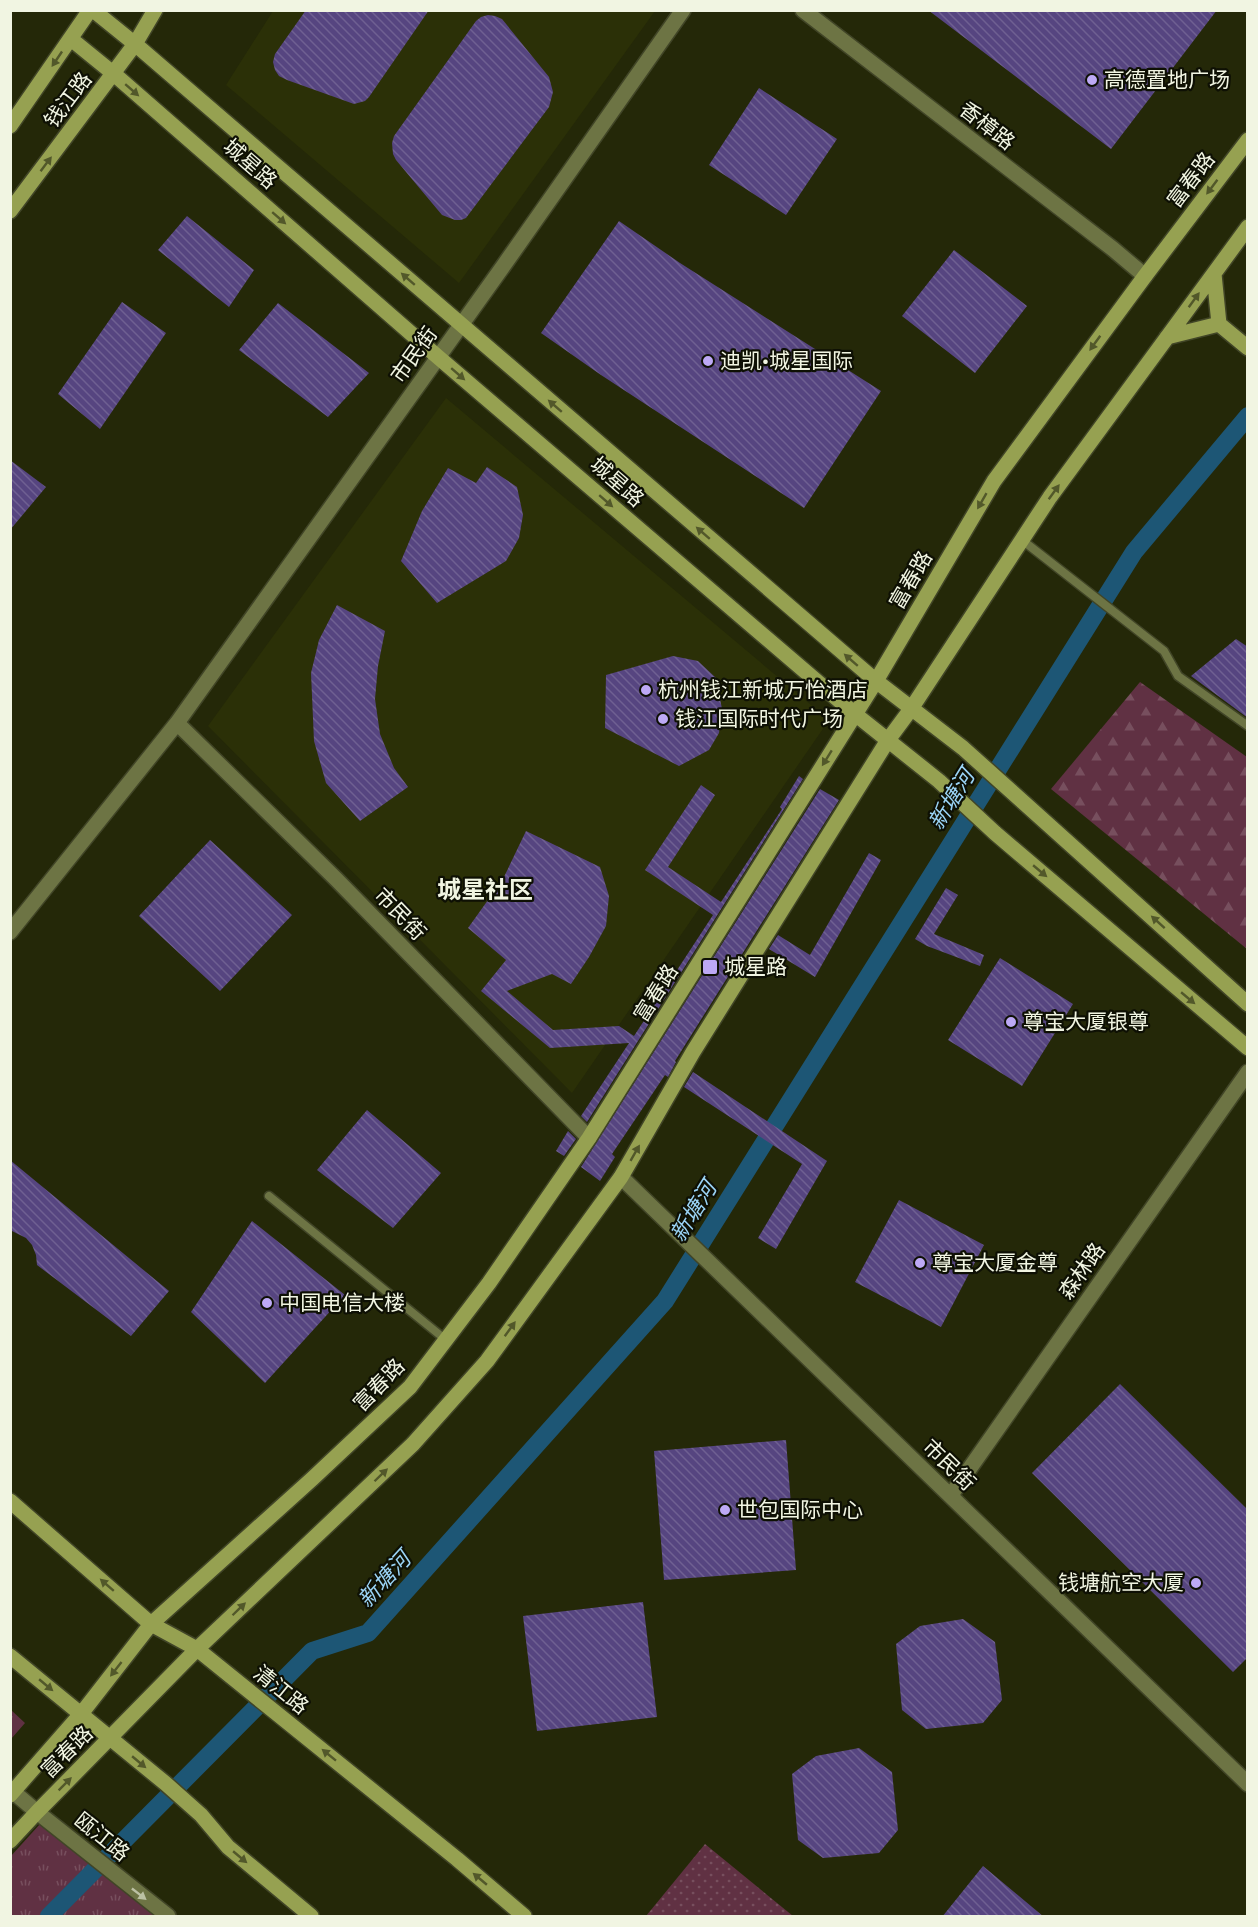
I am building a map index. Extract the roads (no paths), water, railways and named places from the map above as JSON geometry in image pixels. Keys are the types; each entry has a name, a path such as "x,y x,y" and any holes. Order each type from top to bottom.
{"main road":[{"name":"钱江路","path":"10,126 91,10"},
{"name":"城星路","path":"91,10 135,44 876,681 963,748 1248,1004"},
{"name":"钱江路","path":"10,211 114,74 155,10"},
{"name":"城星路","path":"71,39 438,357 855,714 939,781 995,833 1248,1048"},
{"name":"富春路","path":"12,1792 81,1714 151,1624 410,1387 489,1283 589,1138 876,681 994,480 1248,140"},
{"name":"富春路","path":"10,1841 197,1650 413,1444 487,1361 621,1177 693,1052 888,740 911,709 1050,497 1248,227"},
{"path":"1214,274 1219,324 1248,348"},
{"path":"1167,337 1219,324"},
{"name":"清江路","path":"10,1501 151,1624 197,1650 457,1859 524,1917"},
{"path":"10,1656 165,1783 201,1815 228,1847 311,1917"}],"street":[{"name":"市民街","path":"10,932 177,723 462,325 683,10"},
{"name":"香樟路","path":"803,10 1145,276"},
{"name":"市民街","path":"177,723 336,879 589,1138"},
{"name":"森林路","path":"951,1495 1248,1072"},
{"name":"市民街","path":"621,1177 1248,1784"},
{"name":"瓯江路","path":"12,1792 168,1917"}],"lane":[{"path":"1022,540 1164,651 1178,676 1248,726"},
{"path":"269,1196 446,1340"}],"waterway":[{"name":"新塘河","path":"49,1916 312,1651 368,1633 665,1301 1134,552 1248,416"}],"place":[{"name":"高德置地广场","path":"1092,80"},
{"name":"迪凯·城星国际","path":"708,361"},
{"name":"杭州钱江新城万怡酒店","path":"646,690"},
{"name":"钱江国际时代广场","path":"663,719"},
{"name":"城星路","path":"710,967"},
{"name":"尊宝大厦银尊","path":"1011,1022"},
{"name":"尊宝大厦金尊","path":"920,1263"},
{"name":"中国电信大楼","path":"267,1303"},
{"name":"世包国际中心","path":"725,1510"},
{"name":"钱塘航空大厦","path":"1196,1583"}],"district":[{"name":"城星社区","path":"485,890"}]}
